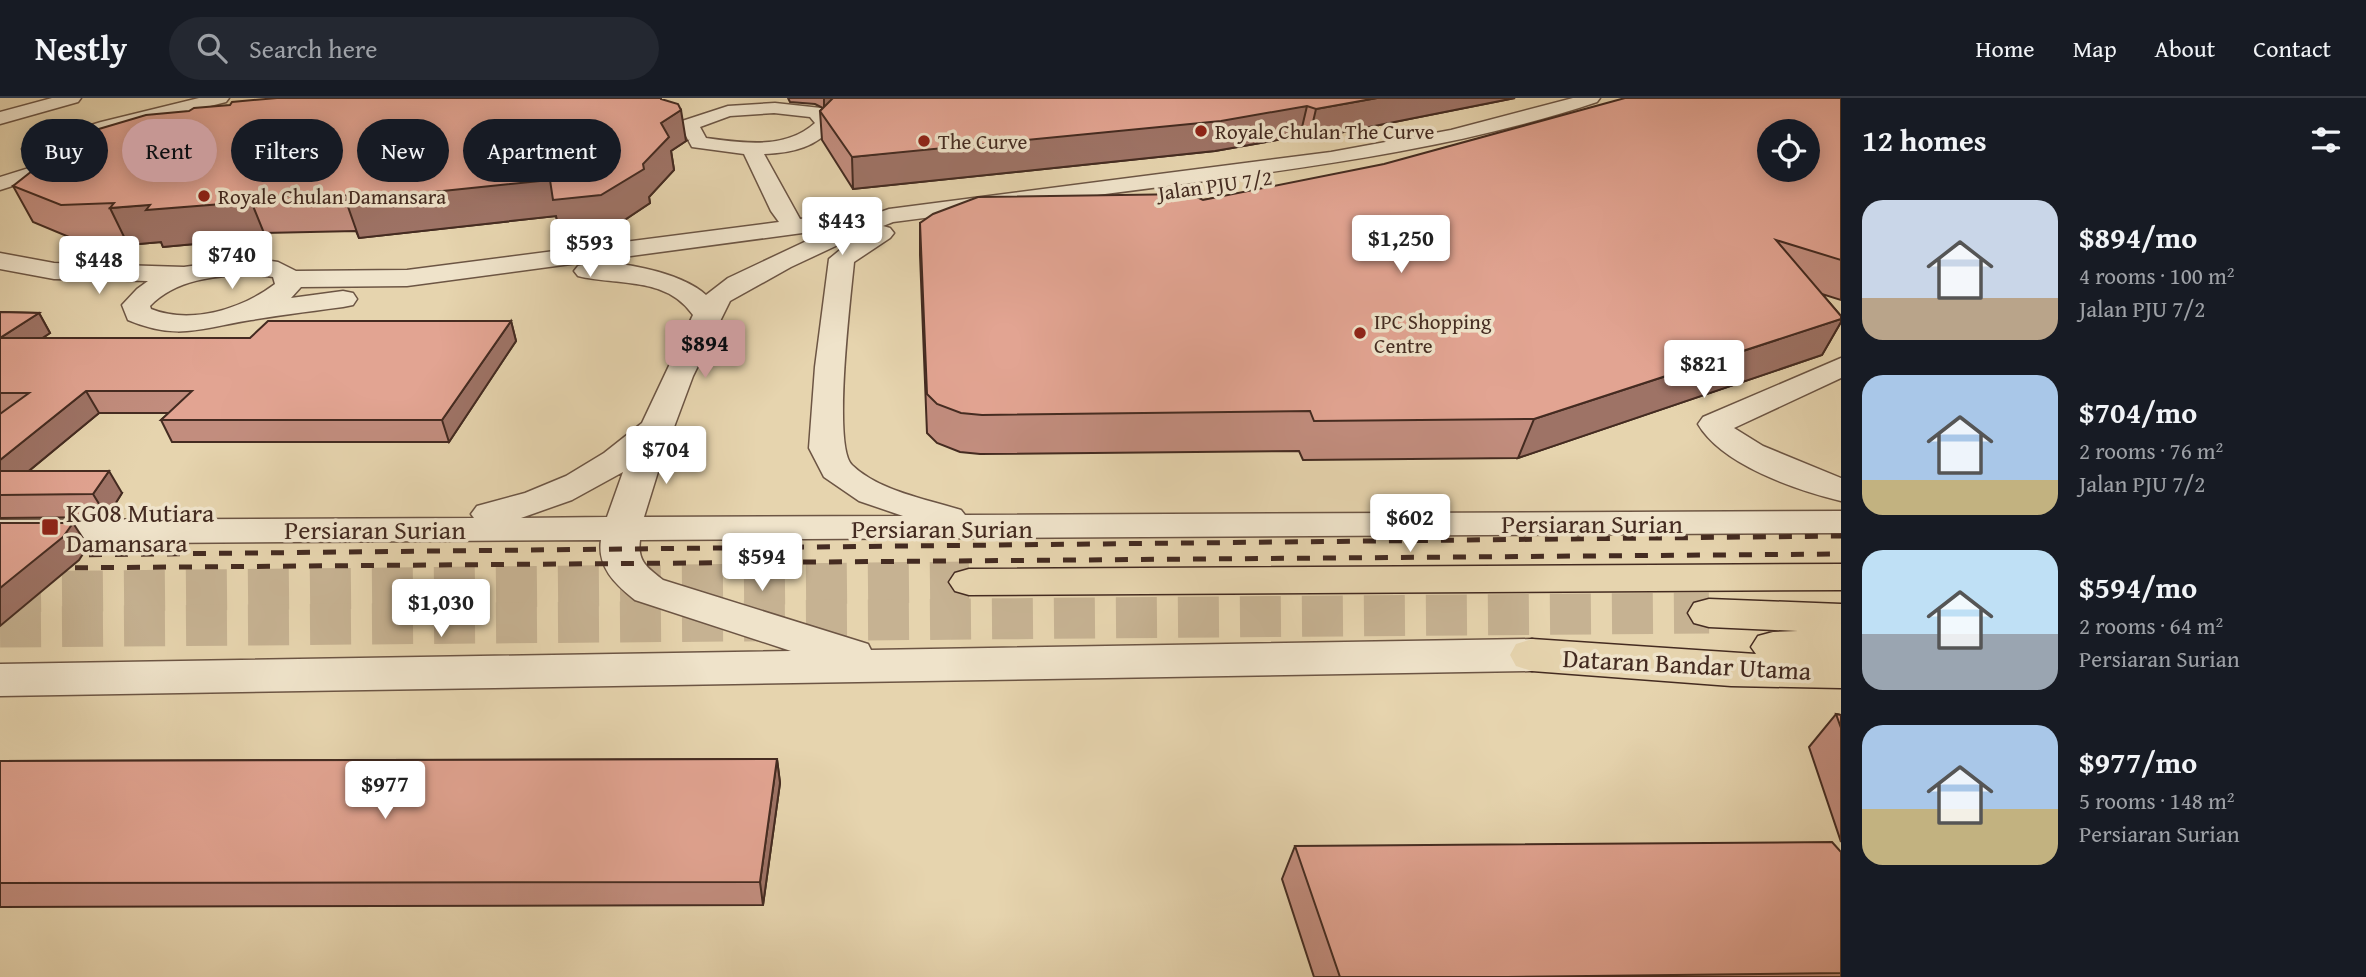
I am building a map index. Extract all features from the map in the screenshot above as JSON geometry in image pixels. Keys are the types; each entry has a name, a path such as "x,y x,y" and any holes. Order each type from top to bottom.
{"main road":[{"name":"Persiaran Surian","path":"969,582 1841,577"},
{"path":"1709,613 1841,618"},
{"path":"1532,655 1841,645"},
{"name":"Dataran Bandar Utama","path":"1532,655 1731,670 1841,672"}],"street":[{"path":"0,118 72,98"},
{"path":"91,119 182,100 220,98"},
{"path":"82,119 137,100"},
{"path":"108,125 182,100"},
{"name":"Jalan PJU 7/2","path":"884,665 649,590 623,570 618,548 622,527 657,426 705,313 720,295 832,237 889,216 1345,156 1463,134 1600,101"},
{"name":"Jalan PJU 7/2","path":"980,528 872,493 836,470 826,448 830,367 842,259 863,243 888,230 1426,153 1543,127 1600,101"},
{"path":"756,103 784,111 815,112 826,124 804,141 789,145 736,148 699,143 690,125 756,103"},
{"path":"205,119 236,112"},
{"path":"820,117 848,115"},
{"path":"751,147 782,211 793,227"},
{"path":"0,261 54,271 149,275 227,267 260,267 282,272 289,279 331,281 407,278 889,216"},
{"path":"136,305 143,296 158,286 202,271"},
{"path":"136,305 138,314 148,320 166,323 202,321 242,313 574,271 614,271 652,279 692,296 705,313"},
{"path":"242,313 278,296 288,287 289,279"},
{"path":"0,286 95,292 136,305"},
{"path":"1841,367 1715,424 1724,437 1778,467 1841,490"},
{"path":"420,529 531,505 571,489 621,459 657,426"},
{"name":"Persiaran Surian","path":"0,532 1841,522"},
{"path":"0,680 1532,655"}],"building":[{"path":"277,98 661,98 678,104 681,110 661,123 669,137 643,164 644,169 601,195 553,200 550,182 621,182 621,119 463,119 463,182 531,182 346,201 348,195 249,196 228,198 222,204 146,210 150,205 110,208 114,203 61,205 13,186 21,180 21,182 108,182 108,126 122,122 122,182 217,182 217,119 133,119 194,108 230,105 232,102"},
{"path":"833,98 1377,98 1316,109 1307,106 1221,121 852,157 820,111"},
{"name":"IPC Shopping Centre","path":"1625,98 1841,98 1841,260 1776,240 1841,319 1534,419 1314,421 1310,411 982,415 961,413 937,404 927,394 920,223 933,214 978,197 1190,194 1203,200 1384,164"},
{"path":"0,312 39,313 0,338"},
{"path":"268,321 511,321 442,420 161,420 192,391 86,391 0,460 0,414 29,393 0,393 0,338 250,338"},
{"path":"0,471 109,471 93,494 0,495"},
{"path":"0,523 73,523 63,537 0,588"},
{"path":"1836,714 1841,715 1841,728"},
{"path":"777,759 760,882 0,883 0,761"},
{"path":"1832,842 1841,852 1841,973 1507,977 1340,977 1295,846"}],"tunnel":[{"path":"0,592 969,582"},
{"path":"0,627 1709,613"}],"railway":[{"path":"63,555 1841,536"},
{"path":"49,568 1841,554"}],"place":[{"name":"Royale Chulan The Curve","path":"1201,131"},
{"name":"The Curve","path":"924,141"},
{"name":"Royale Chulan Damansara","path":"204,196"},
{"name":"IPC Shopping Centre","path":"1360,333"},
{"name":"KG08 Mutiara Damansara","path":"50,527"}]}
